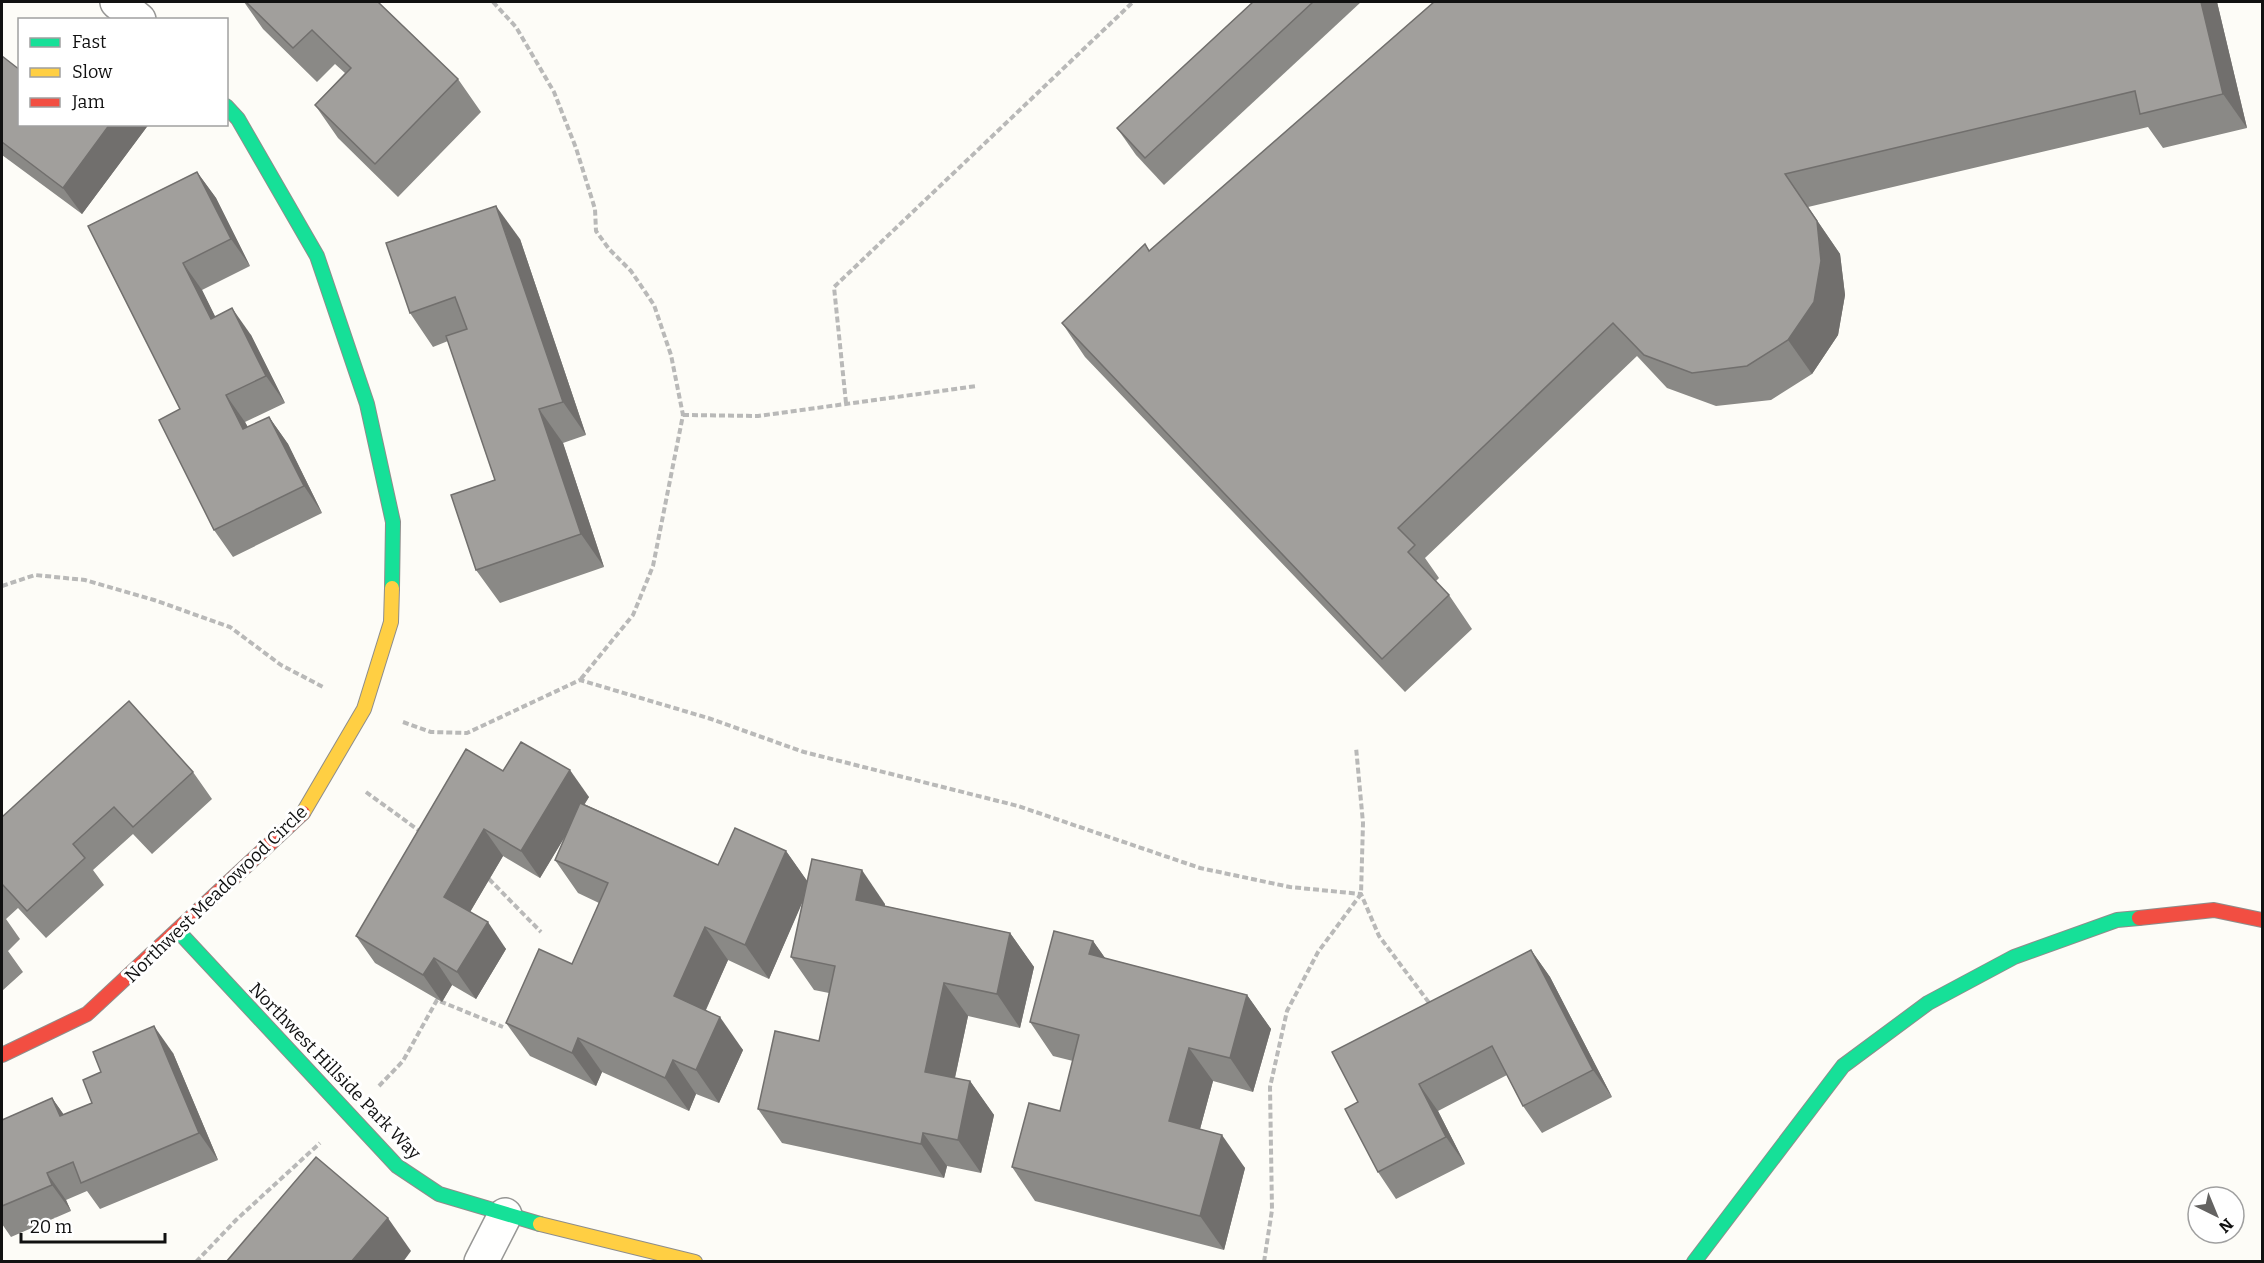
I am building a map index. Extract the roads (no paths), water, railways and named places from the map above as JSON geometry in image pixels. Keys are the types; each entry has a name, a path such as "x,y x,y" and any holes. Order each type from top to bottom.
{"street":[{"path":"117,2 137,18"},
{"name":"Northwest Meadowood Circle","path":"2,1055 87,1014 306,812 364,709 391,622 393,522 367,404 317,256 238,119 228,108"},
{"path":"1694,1262 1843,1066 1928,1003 2014,957 2117,920 2214,910 2262,920"},
{"name":"Northwest Hillside Park Way","path":"178,931 397,1166 439,1194 505,1215 695,1262"},
{"path":"481,1262 505,1215"}]}
